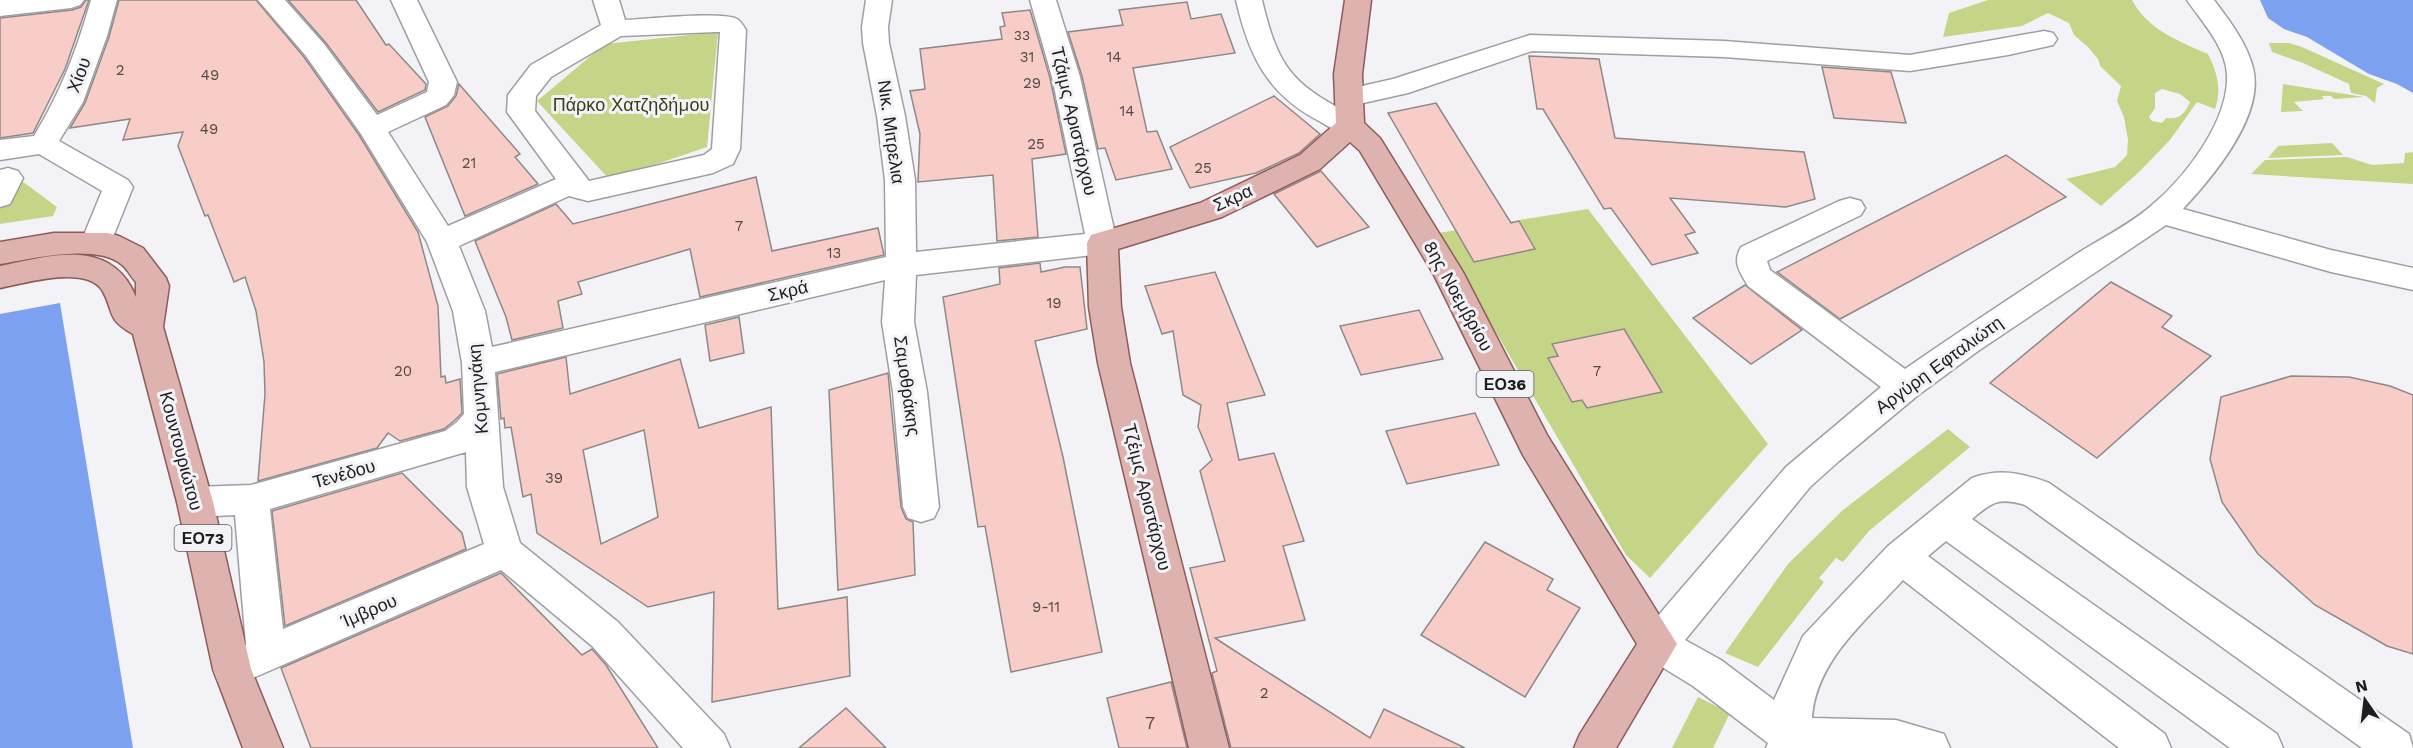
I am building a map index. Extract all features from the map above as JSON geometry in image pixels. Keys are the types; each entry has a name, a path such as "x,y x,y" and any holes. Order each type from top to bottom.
{"main road":[{"path":"1350,112 1348,74 1358,0"},
{"name":"Σκρα","path":"1102,243 1210,210 1310,162 1350,112"},
{"name":"8ης Νοεμβρίου","path":"1350,112 1448,272 1535,444 1658,644"},
{"name":"Κουντουριώτου","path":"0,253 54,244 96,242 108,244 127,253 143,266 150,278 153,286 147,327 195,502 232,669 263,748"},
{"name":"Τζέιμς Αριστάρχου","path":"1102,243 1105,307 1114,363 1209,748"},
{"path":"0,277 62,266 95,269 111,279 125,315 147,327"},
{"name":"Αργύρη Εφταλιώτη","path":"1594,748 1658,644"}],"street":[{"path":"0,8 25,2 71,0"},
{"name":"Χίου","path":"43,144 69,102 94,36 104,0"},
{"name":"Κομνηνάκη","path":"271,0 315,50 372,128 442,241 468,311 478,363 485,487 505,552"},
{"path":"372,128 436,99 441,93 443,82 404,0"},
{"path":"606,0 615,28"},
{"name":"Νικ. Μιτρελια","path":"879,0 875,27 876,44 891,116 900,180 901,265"},
{"name":"Τζάιμς Αριστάρχου","path":"1043,0 1066,77 1102,243"},
{"path":"1249,0 1263,47 1278,75 1304,100 1350,112 1398,87 1521,45 1542,42 1757,51 1910,63 2044,39"},
{"name":"Αργύρη Εφταλιώτη","path":"1658,644 1798,477 1905,387 1967,342 2162,213 2208,159 2237,110 2241,76 2239,64 2221,27 2200,0"},
{"path":"716,24 733,28 726,149 723,157 712,164 588,191 580,190 573,183 521,112 520,100 526,88 541,71 615,28 716,24"},
{"path":"0,150 43,144 118,187 96,242"},
{"path":"0,179 8,178 0,197"},
{"path":"442,241 573,183"},
{"path":"1850,207 1752,255 1750,264 1759,278 1905,387"},
{"path":"2162,213 2331,261 2413,279"},
{"name":"Σκρά","path":"478,363 901,265 1102,243"},
{"name":"Σαμοθράκης","path":"901,265 898,322 910,392 921,507"},
{"name":"Τενέδου","path":"195,502 251,500 456,441 469,432 481,417"},
{"path":"1788,743 1794,698 1817,648 1900,557 1944,519 1984,488 2011,486 2036,493 2395,748"},
{"path":"251,500 266,655"},
{"path":"1944,519 2263,748"},
{"path":"505,552 605,634 710,748"},
{"name":"Ίμβρου","path":"232,669 505,552"},
{"path":"1900,557 2151,748"},
{"path":"1658,644 1707,673 1788,743 1896,739 1930,748"}],"green space":[{"path":"1988,0 2132,0 2138,10 2155,27 2208,54 2218,81 2215,109 2197,102 2170,140 2101,206 2066,179 2115,167 2127,155 2128,140 2124,117 2117,101 2121,86 2100,66 2098,59 2088,47 2074,35 2069,23 2048,13 2022,26 1943,37 1949,13","holes":["2162,89 2180,94 2190,102 2181,115 2166,118 2162,123 2152,121 2149,117 2155,108 2155,93"]},
{"name":"Πάρκο Χατζηδήμου","path":"718,32 707,147 610,180 537,101 605,44"},
{"path":"2269,43 2289,43 2302,47 2384,84 2377,88 2375,103 2366,96 2351,93 2349,84 2272,52"},
{"path":"2283,84 2364,97 2334,99 2331,96 2322,96 2324,99 2294,102 2303,111 2281,112"},
{"path":"2332,143 2343,155 2268,158 2278,146"},
{"path":"2413,152 2413,184 2251,174 2265,160 2347,157 2372,165 2404,163 2405,153"},
{"path":"10,172 57,207 53,216 0,224 0,200"},
{"path":"1588,209 1768,444 1650,578 1626,555 1438,233"},
{"path":"1948,429 1970,447 1869,531 1843,562 1836,558 1819,578 1824,582 1758,667 1725,653 1788,564 1843,510"},
{"path":"1698,697 1730,713 1713,748 1672,748"}],"water":[{"path":"2260,0 2413,0 2413,93 2397,84 2369,74 2307,37 2284,29 2268,18"},
{"path":"60,303 133,748 0,748 0,314"}],"building":[{"path":"86,0 89,0 65,69 33,133 0,138 0,18 72,10 81,7"},
{"path":"119,0 256,0 304,57 359,135 418,232 438,306 441,377 445,376 446,383 460,379 462,413 444,429 400,441 388,433 377,448 258,481 265,394 264,362 256,311 245,277 234,282 208,215 205,216 178,146 183,132 123,140 130,119 70,128 85,103 109,37"},
{"path":"288,0 356,0 386,45 389,44 426,84 425,90 378,112 326,43"},
{"path":"1187,2 1191,19 1221,14 1235,53 1133,68 1147,132 1157,131 1172,169 1116,180 1105,148 1098,149 1082,76 1068,32 1123,25 1119,10"},
{"path":"1030,10 1050,78 1066,154 1032,159 1038,237 997,241 993,175 918,182 920,134 910,91 925,89 920,49 1002,39 1000,27 1005,26 1002,13"},
{"path":"1529,56 1599,59 1615,138 1804,152 1815,199 1786,207 1670,198 1695,232 1685,235 1698,253 1652,265 1611,208 1604,209 1543,109 1537,109"},
{"path":"1822,67 1891,72 1906,123 1834,118"},
{"path":"459,84 520,154 515,157 538,184 465,216 425,117 448,106 456,96"},
{"path":"1274,96 1320,134 1299,153 1256,173 1190,188 1170,147"},
{"path":"1436,103 1511,223 1519,221 1535,249 1474,262 1388,113"},
{"path":"2006,155 2066,197 1840,319 1777,272"},
{"path":"1321,171 1369,227 1317,247 1274,194"},
{"path":"756,177 772,251 878,228 884,255 700,297 690,249 578,282 582,294 558,301 563,328 512,340 506,317 475,241 556,204 573,224"},
{"path":"1040,263 1041,272 1065,267 1080,267 1087,329 1035,341 1063,457 1102,652 1011,672 985,526 978,527 943,297 1000,284 999,268"},
{"path":"1215,272 1265,395 1227,403 1239,460 1274,453 1304,541 1283,546 1305,620 1215,638 1370,738 1384,709 1465,748 1231,748 1212,673 1217,671 1190,568 1225,561 1200,471 1212,460 1198,427 1201,405 1183,395 1173,331 1162,334 1145,286"},
{"path":"2111,282 2172,316 2162,327 2211,356 2097,458 1990,383"},
{"path":"1745,285 1802,330 1751,364 1693,318"},
{"path":"1419,310 1443,359 1361,375 1340,326"},
{"path":"739,317 744,353 710,361 705,325"},
{"path":"1624,329 1662,392 1587,408 1582,400 1572,402 1548,358 1558,356 1552,344"},
{"path":"566,357 570,394 680,359 699,428 771,407 778,609 847,597 850,676 712,702 714,592 648,607 537,533 531,494 523,497 511,427 505,428 504,418 501,419 497,374","holes":["644,430 658,517 601,544 583,450"]},
{"path":"888,373 901,507 906,519 913,522 915,575 838,590 829,390"},
{"path":"2291,376 2349,377 2390,386 2413,395 2413,654 2387,646 2315,605 2258,554 2222,502 2210,459 2221,397"},
{"path":"1475,413 1499,465 1407,484 1386,431"},
{"path":"402,473 462,533 466,549 285,626 272,511"},
{"path":"1485,542 1553,579 1547,590 1580,608 1525,697 1421,635"},
{"path":"501,573 582,655 592,649 606,665 658,748 311,748 281,668"},
{"path":"1171,682 1187,748 1119,748 1107,698"},
{"path":"846,708 886,748 799,748"}]}
